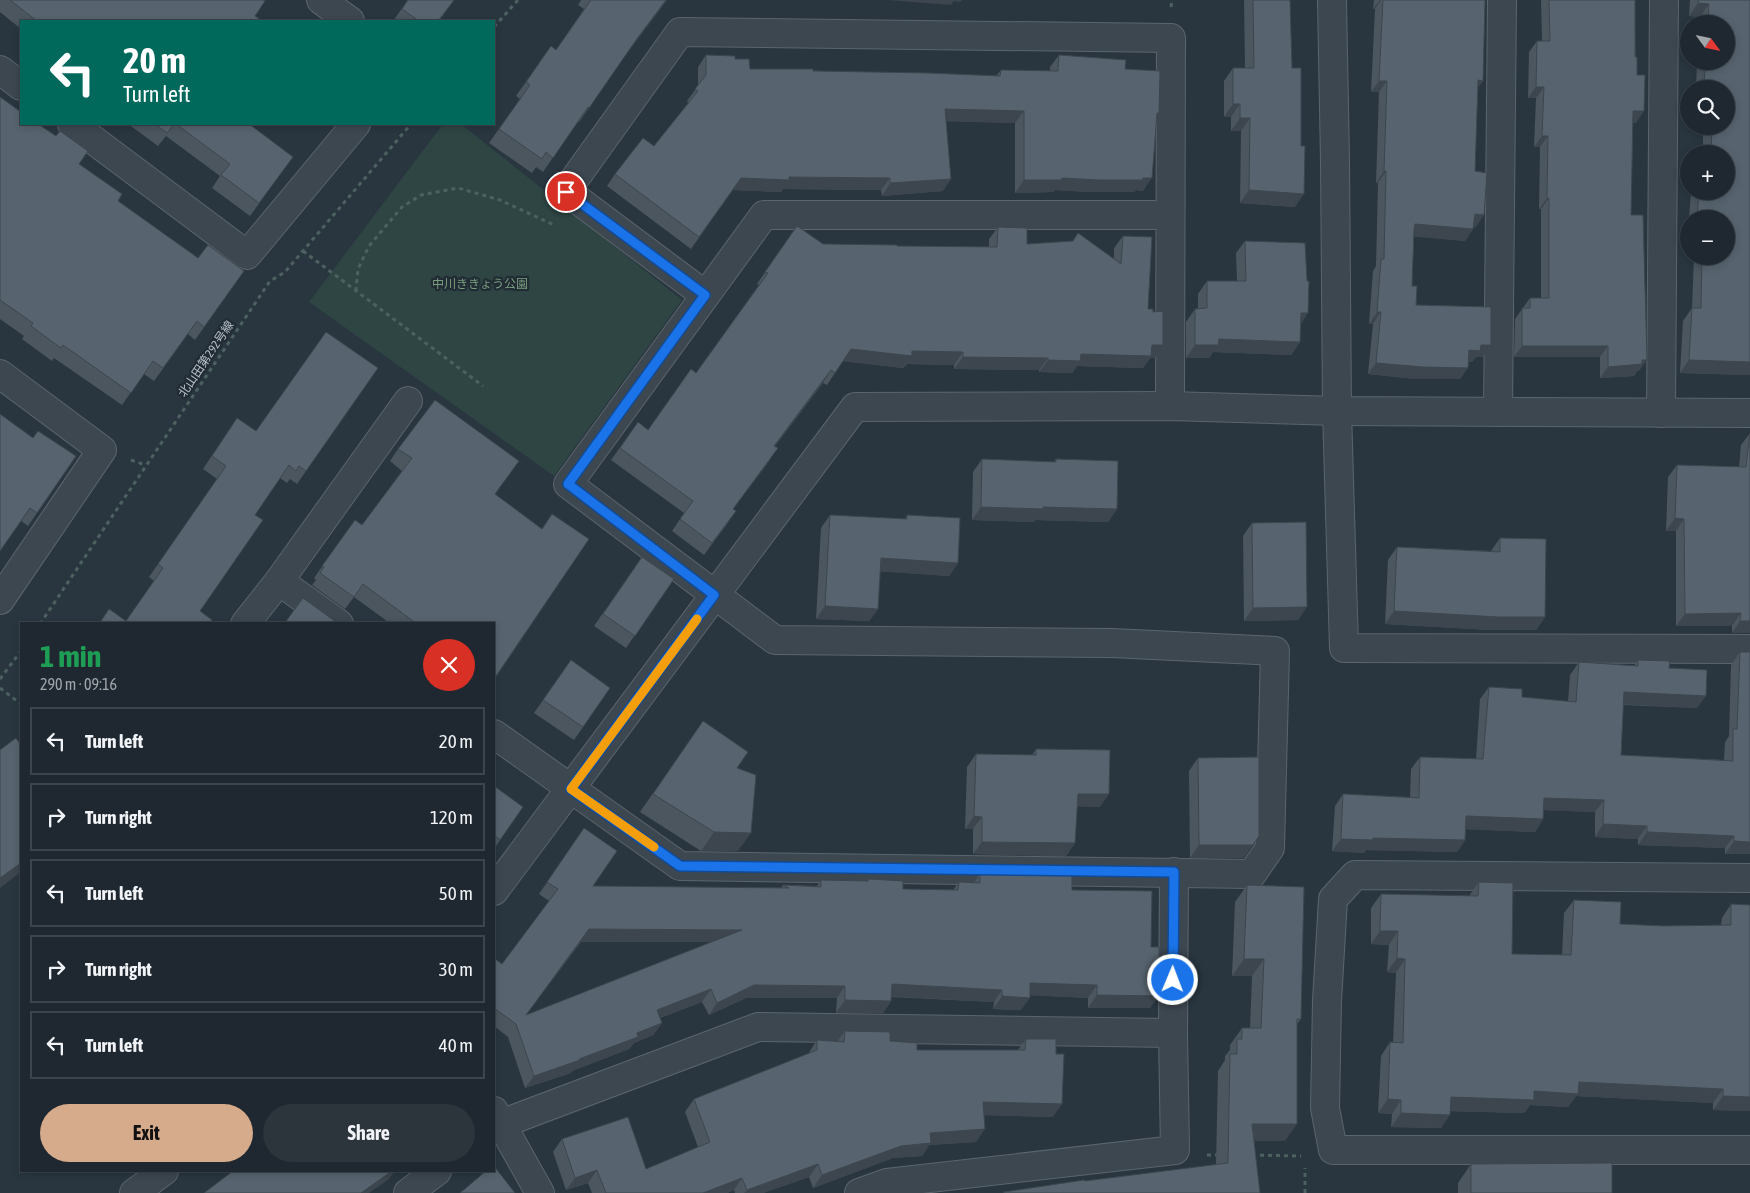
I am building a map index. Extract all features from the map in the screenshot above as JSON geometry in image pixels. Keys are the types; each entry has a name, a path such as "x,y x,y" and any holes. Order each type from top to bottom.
{"street":[{"path":"321,0 349,20"},
{"path":"1332,0 1336,171 1337,411 1344,648 1750,649"},
{"path":"1498,412 1502,0"},
{"path":"1661,412 1664,0"},
{"path":"705,295 566,192 680,32 1171,38 1170,406"},
{"path":"0,70 20,85"},
{"path":"73,125 247,254 355,125"},
{"path":"495,735 680,866 1252,874 1270,848 1275,651 1112,643 775,640 568,484 764,215 1170,215"},
{"path":"0,374 102,450 0,600"},
{"path":"247,622 279,581 408,401"},
{"path":"495,890 855,406 1170,406 1337,411 1750,413"},
{"path":"279,581 336,622"},
{"path":"859,1193 887,1183 1175,1150 1173,1033 1174,872"},
{"path":"1750,878 1354,875 1333,899 1327,1001 1325,1108 1333,1150 1750,1150"},
{"path":"540,1193 496,1122 758,1027 1173,1033"},
{"path":"134,1193 163,1172"},
{"path":"408,1193 437,1172"}],"path":[{"path":"495,26 518,0"},
{"name":"北山田第292号線","path":"41,622 270,281 285,272 410,125"},
{"path":"356,291 358,269 369,246 402,207 421,195 458,188 500,200 556,226"},
{"path":"303,251 483,386"},
{"path":"0,679 20,651"},
{"path":"0,688 20,703"},
{"path":"1175,1150 1188,1155 1227,1155"},
{"path":"1247,1156 1305,1156"},
{"path":"1305,1165 1305,1193"}],"green space":[{"name":"中川ききょう公園","path":"442,125 462,125 682,300 554,476 309,302"}],"building":[{"path":"10,0 265,1 255,16 261,20 36,20"},
{"path":"408,0 454,0 439,20 418,20 402,9"},
{"path":"591,0 666,0 553,158 546,152 542,159 499,129 530,85 526,82 551,46 556,50"},
{"path":"1253,0 1290,0 1292,68 1301,68 1301,146 1305,146 1304,194 1249,190 1250,118 1240,118 1240,104 1233,104 1233,68 1254,68"},
{"path":"1383,0 1485,0 1483,81 1478,80 1475,171 1487,173 1484,215 1475,214 1473,229 1415,224 1414,230 1412,286 1417,286 1416,305 1491,307 1491,345 1481,345 1480,351 1469,350 1468,368 1376,363 1381,312 1377,312 1381,259 1384,259 1386,171 1384,171 1387,81 1379,81"},
{"path":"1549,0 1635,0 1635,57 1637,57 1637,75 1645,75 1644,111 1633,111 1631,215 1643,215 1647,360 1642,360 1642,364 1608,367 1608,346 1522,346 1522,308 1530,308 1530,298 1549,298 1548,136 1542,136 1544,87 1536,87 1537,41 1550,41"},
{"path":"1698,0 1750,0 1750,362 1689,360 1692,308 1701,308 1702,265 1735,265 1735,210 1698,210 1698,200 1735,200 1735,145 1711,145 1712,135 1735,135 1735,80 1704,80 1705,70 1735,70 1735,15 1708,15 1709,4 1698,3"},
{"path":"706,55 735,56 735,59 749,59 750,69 813,69 813,71 1000,76 1001,70 1058,71 1059,55 1126,60 1125,69 1160,71 1159,113 1157,113 1152,178 1143,178 1143,180 1062,178 1062,180 1024,180 1024,111 945,109 951,179 890,183 890,178 789,177 789,180 741,178 699,237 615,174 643,138 654,146 698,91 695,89 706,75"},
{"path":"0,97 20,111 20,125 40,125 56,136 60,131 88,151 79,164 122,194 118,201 198,258 208,245 244,271 204,327 197,321 163,368 153,361 131,393 63,345 61,348 31,326 33,323 0,300"},
{"path":"156,125 173,125 167,133"},
{"path":"177,125 250,125 293,157 259,203 221,175 230,164"},
{"path":"797,226 823,244 897,246 997,247 998,227 1027,228 1027,244 1073,241 1078,233 1121,264 1123,236 1152,237 1148,309 1153,309 1153,312 1163,311 1163,345 1152,345 1151,356 1081,354 1080,361 1048,360 1048,358 963,357 963,352 912,351 912,356 851,349 835,373 831,370 774,446 778,448 733,509 736,511 712,543 680,519 693,501 620,448 638,422 648,430 691,369 696,373 768,273 765,272"},
{"path":"1245,241 1305,243 1307,281 1309,281 1308,313 1301,313 1300,342 1219,339 1218,345 1195,345 1195,309 1207,308 1207,281 1246,281"},
{"path":"326,332 378,368 306,471 299,466 296,471 289,465 255,515 263,520 200,611 212,620 210,622 100,622 109,609 126,621 163,568 158,564 226,466 212,456 237,418 256,431"},
{"path":"435,400 519,461 495,494 542,529 552,514 589,539 495,678 495,622 414,622 363,584 354,597 320,573 324,567 322,566 355,520 362,525 412,458 398,449"},
{"path":"0,414 33,438 38,431 76,456 37,513 30,508 0,551"},
{"path":"1750,433 1750,621 1740,621 1741,613 1685,614 1684,519 1675,518 1677,465 1746,467"},
{"path":"982,459 1056,462 1056,459 1118,461 1117,509 981,507"},
{"path":"830,515 907,519 907,515 960,518 958,563 881,558 878,609 825,606"},
{"path":"1306,522 1307,607 1253,608 1252,523"},
{"path":"1500,538 1546,539 1545,617 1499,617 1394,611 1397,547 1500,552"},
{"path":"642,557 674,579 635,636 603,614"},
{"path":"303,598 336,622 285,622"},
{"path":"1740,652 1750,652 1750,842 1734,841 1734,836 1647,832 1647,826 1603,824 1604,800 1544,798 1543,819 1466,816 1465,840 1341,839 1343,794 1419,798 1420,757 1483,759 1489,687 1522,689 1522,697 1576,702 1579,662 1638,666 1638,660 1670,661 1669,668 1707,670 1706,696 1624,692 1621,755 1733,761 1733,729 1737,729"},
{"path":"571,660 610,688 583,727 543,700"},
{"path":"703,721 748,752 737,768 756,775 751,833 714,832 653,794"},
{"path":"16,738 20,744 20,864 0,878 0,750"},
{"path":"1036,749 1110,750 1109,794 1078,794 1075,843 982,842 982,817 974,816 976,754 1036,755"},
{"path":"1259,757 1259,836 1253,845 1199,845 1198,758"},
{"path":"495,787 523,807 500,840 495,836"},
{"path":"584,828 617,851 593,886 789,888 783,885 821,887 821,880 868,881 869,879 903,881 903,889 958,890 959,882 980,883 980,873 1072,875 1072,890 1152,891 1151,947 1159,947 1159,996 1097,995 1097,985 1030,983 1030,998 1002,996 1002,990 892,984 891,1001 845,1000 845,986 754,985 717,1003 711,989 657,1010 662,1023 637,1033 638,1037 534,1076 516,1024 495,1009 495,959 502,964 558,889 547,882","holes":["589,929 742,930 526,1015"]},
{"path":"1479,882 1513,883 1512,954 1571,955 1574,900 1621,902 1620,924 1664,926 1731,925 1731,904 1750,905 1750,1097 1723,1096 1723,1089 1579,1082 1578,1094 1534,1091 1534,1100 1451,1097 1450,1115 1401,1113 1401,1100 1388,1099 1390,1042 1403,1043 1405,959 1397,958 1398,931 1380,931 1381,894 1478,896"},
{"path":"1247,885 1304,887 1301,1019 1297,1019 1297,1124 1252,1124 1260,1193 1004,1193 1084,1180 1228,1163 1230,1054 1237,1054 1237,1039 1242,1039 1242,1028 1261,1028 1264,959 1244,959"},
{"path":"845,1031 890,1032 890,1041 917,1043 917,1050 1025,1050 1026,1039 1056,1039 1056,1054 1064,1054 1062,1104 983,1102 985,1129 930,1133 931,1143 901,1146 822,1175 818,1164 747,1190 742,1178 703,1193 606,1193 597,1170 575,1178 562,1139 628,1117 646,1169 710,1142 694,1099 817,1050 817,1040 844,1042"},
{"path":"1612,1163 1612,1193 1471,1193 1471,1164"},
{"path":"495,1167 515,1193 460,1193 485,1172 495,1172"},
{"path":"232,1172 391,1172 361,1193 204,1193"}],"slow traffic":[{"path":"654,847 571,789 697,619"}],"route":[{"path":"566,192 705,295 568,484 714,595 571,789 680,866 1174,872 1173,980"}]}
